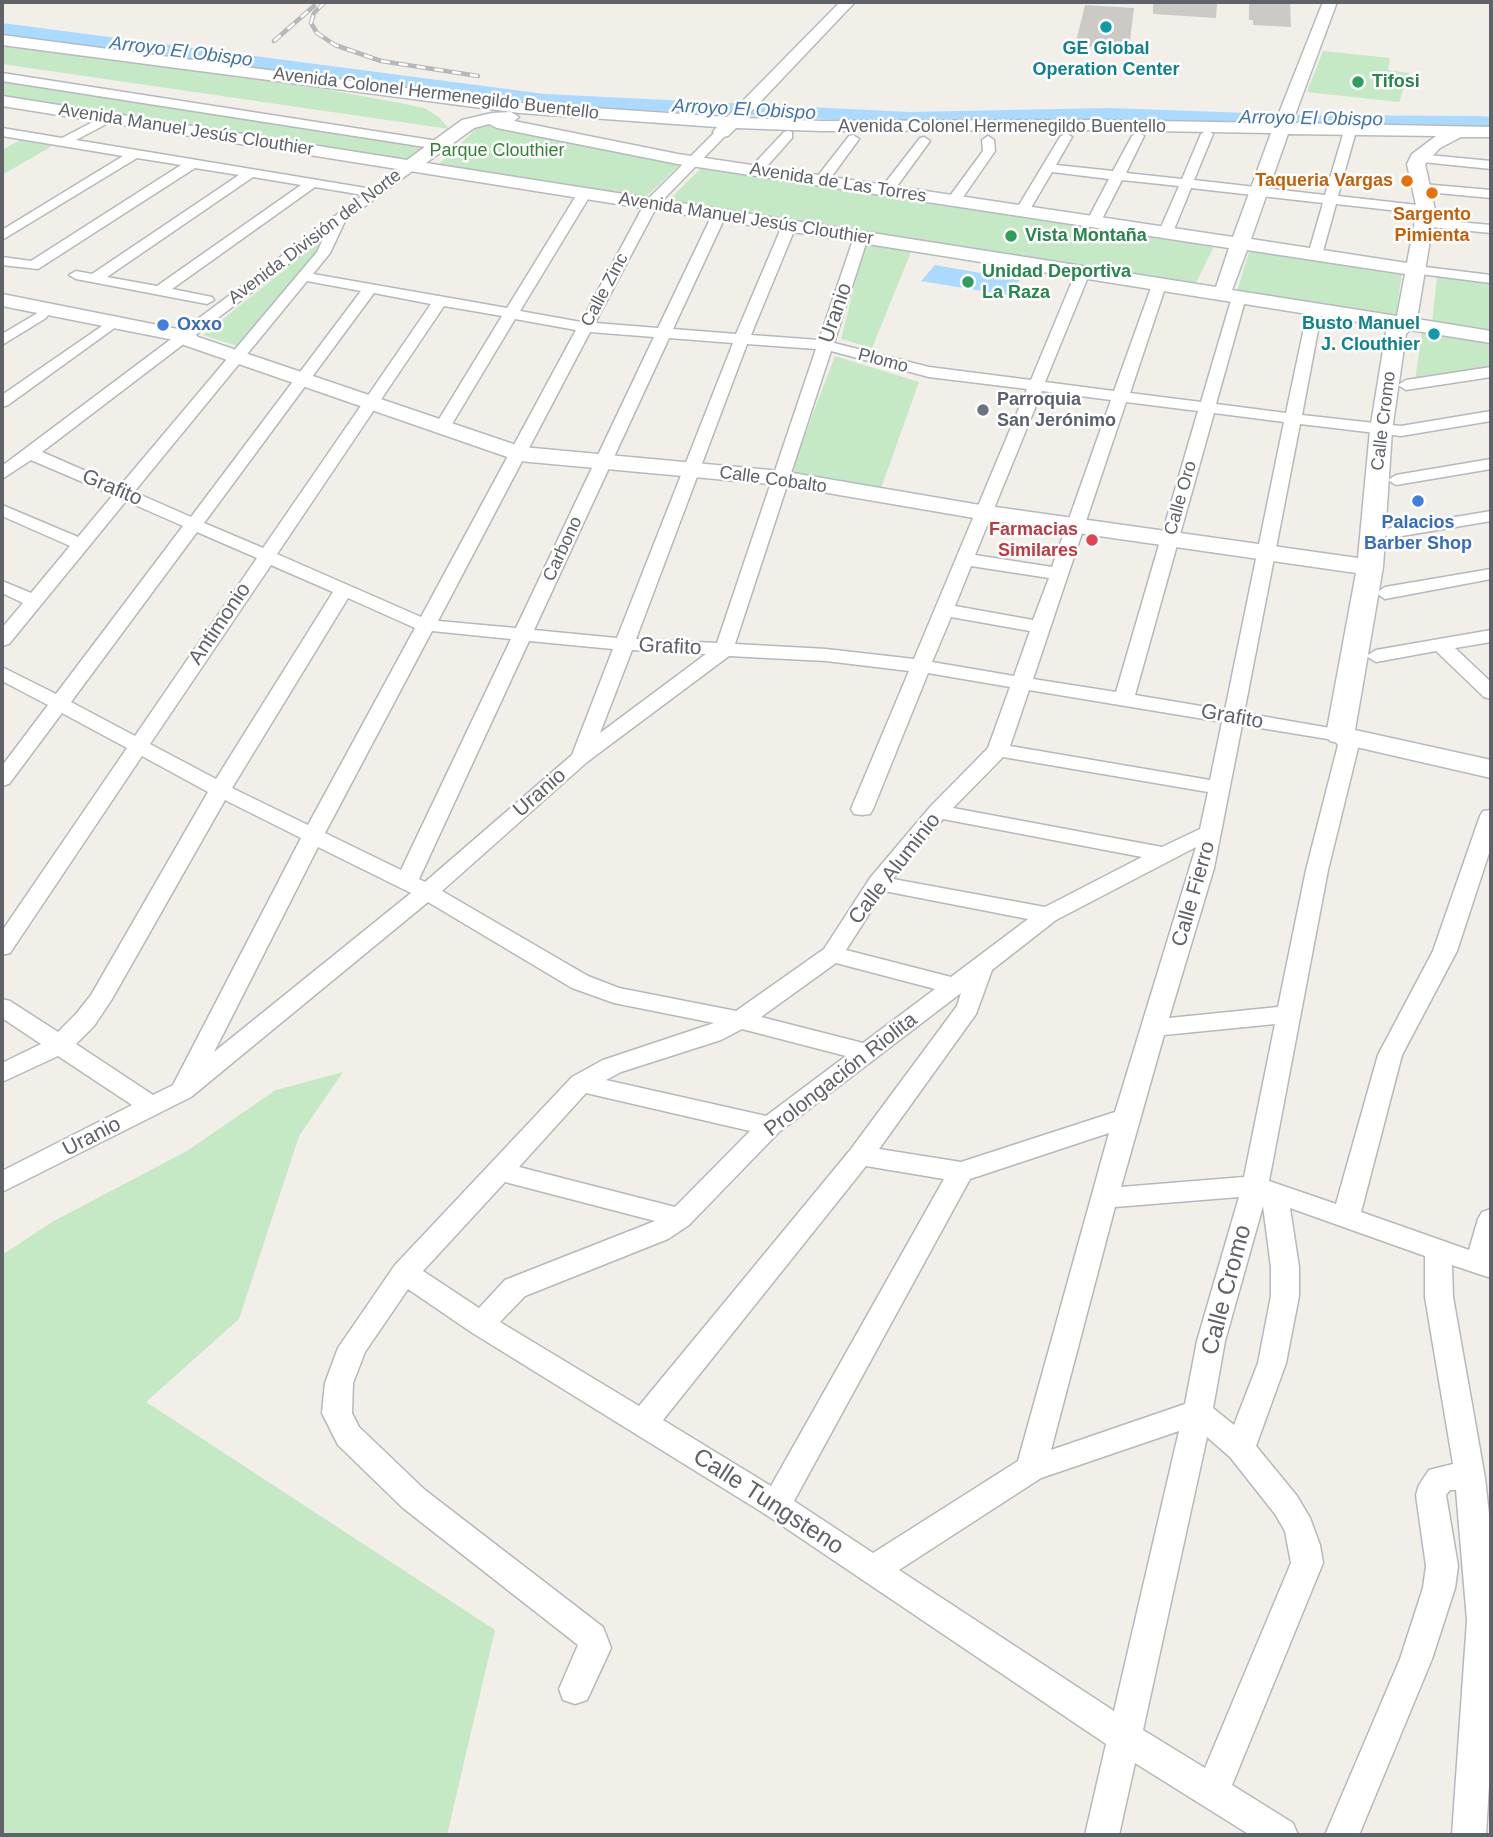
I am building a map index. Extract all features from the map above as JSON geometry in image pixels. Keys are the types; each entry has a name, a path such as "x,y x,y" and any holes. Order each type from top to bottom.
{"street":[{"name":"Calle Zinc","path":"182,1091 424,625 519,454 651,204 848,2"},
{"name":"Calle Oro","path":"1124,698 1206,407 1242,243 1330,2"},
{"path":"2,40 263,73"},
{"name":"Avenida de Las Torres","path":"263,73 446,108 482,120 691,161 1417,270"},
{"name":"Avenida Colonel Hermenegildo Buentello","path":"263,73 520,108 787,130 1067,125 1242,131"},
{"path":"2,77 438,145"},
{"name":"Avenida Manuel Jesús Clouthier","path":"2,100 1159,285 1192,290 1232,291 1315,309 1491,337"},
{"path":"482,120 515,117 729,125 746,134 787,130 853,139 924,141 1207,134 1283,125 1349,134 1401,137 1434,144"},
{"path":"1406,323 1426,217 1423,188 1416,170 1418,158 1434,144 1478,131 1491,117"},
{"path":"64,142 108,118"},
{"name":"Avenida División del Norte","path":"2,474 185,340 458,130 482,120"},
{"path":"912,127 985,133 989,151 954,200"},
{"path":"756,170 787,130"},
{"path":"1349,134 1478,131"},
{"path":"2,132 374,193"},
{"path":"2,143 20,134"},
{"path":"1167,232 1207,134"},
{"path":"1315,255 1349,134"},
{"path":"1094,221 1138,136"},
{"path":"1023,210 1066,137"},
{"path":"822,180 853,139"},
{"path":"887,190 924,141"},
{"path":"2,236 135,154"},
{"path":"1418,158 1491,164"},
{"path":"2,261 33,266 192,164"},
{"path":"1049,168 1331,200 1491,229"},
{"path":"95,278 250,173"},
{"path":"160,290 312,183"},
{"path":"1423,188 1491,194"},
{"path":"441,429 584,194"},
{"name":"Carbono","path":"416,887 523,635 719,215"},
{"path":"2,640 329,244 339,222"},
{"path":"580,758 742,338 789,226"},
{"name":"Uranio","path":"2,1182 182,1091 416,887 580,758 724,650 862,237"},
{"path":"1417,270 1491,279"},
{"path":"862,809 1083,272"},
{"path":"76,275 207,300"},
{"name":"Plomo","path":"303,275 585,327 825,345 905,368 1293,419 1391,430 1491,416"},
{"name":"Calle Aluminio","path":"575,1689 595,1648 592,1637 414,1499 348,1436 337,1413 339,1383 352,1348 405,1273 581,1083 612,1066 689,1044 740,1020 832,954 878,883 938,811 998,750 1023,682 1039,627 1061,575 1159,285"},
{"path":"2,780 192,523 371,288"},
{"path":"2,300 111,325"},
{"name":"Antimonio","path":"2,948 440,300"},
{"path":"2,307 111,325"},
{"name":"Calle Fierro","path":"1031,1469 1126,1118 1212,832 1265,552 1315,309"},
{"path":"2,341 41,315"},
{"name":"Calle Cromo","path":"1102,1835 1198,1412 1211,1341 1264,1189 1289,1014 1317,870 1349,740 1376,656 1396,480 1391,430 1406,385 1415,334 1413,328 1406,323 1396,332 1391,430 1370,567 1349,740"},
{"path":"2,402 111,325"},
{"name":"Calle Cobalto","path":"111,325 185,340 237,355 441,429 519,454 781,478 1076,526 1370,567"},
{"path":"1406,385 1491,372"},
{"name":"Grafito","path":"30,453 424,625 623,644 827,655 920,666 1233,716 1349,740"},
{"path":"1396,480 1491,464"},
{"path":"2,510 80,544"},
{"path":"1390,533 1491,516"},
{"path":"964,559 1061,575"},
{"path":"1385,593 1491,574"},
{"path":"2,586 33,601"},
{"path":"2,1073 60,1045 85,1020 100,999 220,790 344,591"},
{"path":"944,610 1039,627"},
{"path":"1376,656 1491,636"},
{"path":"1441,645 1491,693"},
{"path":"2,673 220,790 416,887 580,982 624,997 740,1020 868,1053"},
{"path":"1349,740 1491,769"},
{"path":"998,750 1221,788"},
{"path":"938,811 1164,854"},
{"path":"1346,1217 1390,1055 1445,951 1491,816"},
{"name":"Prolongación Riolita","path":"481,1324 516,1288 646,1238 680,1218 770,1126 1048,915 1212,832"},
{"path":"878,883 1048,915"},
{"path":"832,954 956,986"},
{"path":"644,1422 860,1156 968,1008 981,966"},
{"path":"2,1007 153,1107"},
{"path":"1154,1028 1289,1014"},
{"path":"581,1083 770,1126"},
{"path":"860,1156 961,1172 1126,1118"},
{"path":"498,1171 680,1218"},
{"path":"776,1505 961,1172"},
{"path":"1240,1447 1272,1363 1285,1296 1285,1267 1264,1189"},
{"path":"1104,1198 1264,1189 1485,1266 1491,1219"},
{"path":"1438,1250 1439,1297 1470,1478 1487,1621 1469,1835"},
{"name":"Calle Tungsteno","path":"405,1273 481,1324 776,1505 1126,1738 1281,1835"},
{"path":"872,1570 1031,1469 1198,1412 1240,1447 1286,1505 1299,1527 1307,1563 1212,1791"},
{"path":"1342,1835 1416,1659 1440,1588 1441,1566 1431,1495 1434,1485 1440,1479 1450,1477 1470,1478"}],"green space":[{"name":"Parque Clouthier","path":"2,44 275,80 400,103 424,108 439,117 449,129 2,64"},
{"name":"Tifosi","path":"1323,51 1390,58 1388,70 1409,73 1399,102 1307,92"},
{"name":"Parque Clouthier","path":"2,81 425,148 404,161 2,97"},
{"name":"Parque Clouthier","path":"488,125 680,164 645,198 437,166 478,127"},
{"path":"22,139 52,146 2,175 2,150"},
{"path":"702,167 1216,242 1195,285 667,202"},
{"path":"865,244 911,252 872,348 841,339"},
{"path":"316,245 321,246 237,346 203,335"},
{"path":"1250,249 1402,273 1396,316 1242,295 1237,291"},
{"path":"1437,277 1491,284 1491,333 1432,323"},
{"path":"1422,331 1491,342 1491,369 1415,381"},
{"path":"835,356 919,382 880,491 790,474"},
{"path":"343,1072 299,1136 239,1319 146,1402 495,1630 447,1835 2,1835 2,1255 52,1222 187,1151 276,1090"}],"water":[{"name":"Arroyo El Obispo","path":"2,23 545,94 910,112 1109,108 1304,115 1480,116 1491,117 1491,130 1110,119 910,123 534,105 62,45 2,35"},
{"path":"935,265 1020,280 1007,295 921,281"}],"building":[{"path":"1153,2 1217,2 1216,18 1153,14"},
{"path":"1249,2 1290,2 1291,27 1253,25 1253,20 1249,20"},
{"name":"GE Global Operation Center","path":"1085,5 1134,8 1129,49 1075,46"}],"railway":[{"path":"325,2 314,13 311,23 317,33 335,45 381,61 478,76"},
{"path":"274,41 314,6"}],"place":[{"name":"GE Global Operation Center","path":"1106,27"},
{"name":"Tifosi","path":"1358,82"},
{"name":"Taqueria Vargas","path":"1407,181"},
{"name":"Sargento Pimienta","path":"1432,193"},
{"name":"Vista Montaña","path":"1011,236"},
{"name":"Unidad Deportiva La Raza","path":"968,282"},
{"name":"Oxxo","path":"163,325"},
{"name":"Busto Manuel J. Clouthier","path":"1434,334"},
{"name":"Parroquia San Jerónimo","path":"983,410"},
{"name":"Palacios Barber Shop","path":"1418,501"},
{"name":"Farmacias Similares","path":"1092,540"}]}
